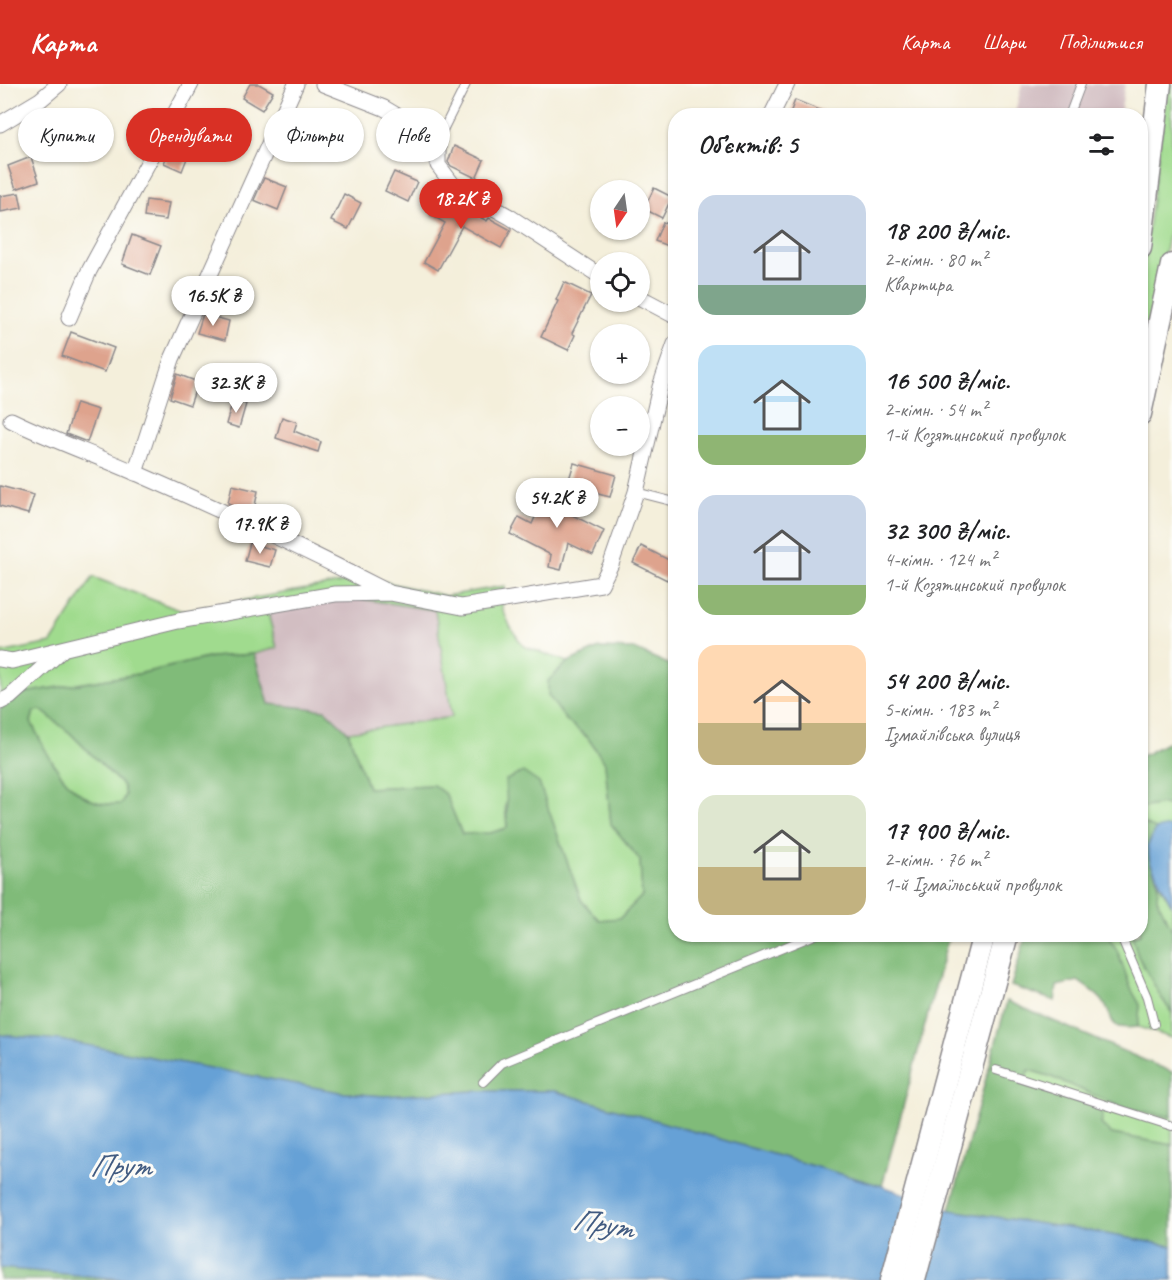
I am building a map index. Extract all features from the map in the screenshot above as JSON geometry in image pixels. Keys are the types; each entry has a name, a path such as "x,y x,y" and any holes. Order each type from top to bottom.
{"main road":[{"path":"1148,182 1160,84"},
{"path":"1149,334 1172,266"},
{"path":"891,1280 982,942"},
{"path":"914,1280 1005,942"}],"street":[{"path":"0,124 40,100 59,84"},
{"path":"69,318 89,271 191,84"},
{"path":"135,472 172,359 296,84"},
{"path":"323,84 384,108"},
{"path":"775,108 787,84"},
{"path":"438,162 453,185 510,217 590,269"},
{"path":"650,303 668,312"},
{"path":"0,659 12,661 178,621 335,594 390,593 462,607 601,584 611,564 636,492 660,387 668,364"},
{"path":"11,420 37,433 135,472 311,552 390,593"},
{"path":"0,702 10,697 63,649"}],"lane":[{"path":"450,116 466,84"},
{"path":"1072,108 1082,84"},
{"path":"636,492 668,500"},
{"path":"483,1082 502,1064 531,1051 797,942"},
{"path":"1123,942 1147,997 1154,1024"},
{"path":"996,1070 1172,1126"}],"shaded area":[{"path":"1022,84 1125,84 1121,108 1016,108"},
{"path":"349,597 435,610 452,717 348,732 325,710 269,704 254,654 277,647 268,612"}],"green space":[{"path":"1168,84 1172,84 1172,213 1153,322 1148,322 1148,228"},
{"path":"93,577 182,611 369,578 446,596 505,586 502,608 523,646 568,662 548,681 565,719 588,738 605,763 611,824 640,860 642,896 620,918 599,920 581,900 539,784 505,805 507,828 490,833 462,834 446,795 433,785 368,788 348,732 452,717 435,610 349,597 268,613 277,648 254,654 212,657 138,674 25,693 1,708 0,653 51,643"},
{"path":"599,648 634,649 668,664 668,942 947,942 882,1186 554,1091 476,1091 384,1096 345,1093 59,1040 0,1035 0,709 24,693 138,674 212,657 254,654 269,704 325,710 348,732 368,788 433,785 446,795 462,834 490,833 507,828 506,780 523,772 539,783 581,900 599,920 620,918 642,896 640,860 611,824 605,763 588,738 565,719 548,695 548,681 568,662","holes":["41,710 70,733 123,786 125,795 121,804 104,804 89,799 76,790 65,779 46,751 31,722 34,711"]},
{"path":"41,710 70,733 123,786 125,795 121,804 104,804 89,799 65,779 46,751 31,722 34,711"},
{"path":"1172,740 1172,806 1163,804 1148,807 1148,753"},
{"path":"1163,804 1172,806 1172,827 1156,829 1148,826 1148,807"},
{"path":"1148,826 1156,829 1148,845"},
{"path":"1148,852 1158,882 1157,899 1172,930 1172,1013 1138,956 1134,942 1148,942"},
{"path":"1158,882 1172,906 1172,930 1157,899"},
{"path":"1024,942 1112,942 1140,1005 1138,1027 1122,1027 1114,1024 1102,1000 1078,981 1057,986 1055,1001 1011,986"},
{"path":"1112,942 1134,942 1138,956 1172,1013 1172,1038 1138,1027 1140,1005 1131,989 1117,950"},
{"path":"1007,1001 1172,1072 1172,1117 1122,1107 1049,1076 1029,1070 1022,1084 1097,1104 1103,1114 1101,1124 1112,1134 1172,1145 1172,1246 950,1210"},
{"path":"1029,1070 1049,1076 1122,1107 1172,1117 1172,1145 1112,1134 1101,1124 1097,1104 1022,1084"},
{"path":"0,1268 132,1280 0,1280"}],"water":[{"path":"1172,827 1172,906 1150,862 1148,845 1156,829"},
{"name":"Прут","path":"0,1035 59,1040 345,1093 384,1096 476,1091 554,1091 882,1186 950,1210 1172,1246 1172,1280 132,1280 0,1268"}],"building":[{"path":"250,84 259,84 273,92 262,110 242,98"},
{"path":"795,100 815,108 792,108"},
{"path":"454,146 484,160 476,178 451,166 448,162 450,162"},
{"path":"18,162 33,162 39,181 16,189 8,166"},
{"path":"164,162 186,162 182,171"},
{"path":"394,172 417,182 408,202 385,191"},
{"path":"264,178 287,187 278,210 254,200"},
{"path":"654,188 668,195 668,205 662,218 650,212 650,196"},
{"path":"19,193 22,208 0,212 0,196"},
{"path":"344,194 361,203 348,229 331,221"},
{"path":"442,196 487,221 489,218 511,230 501,248 462,226 438,270 424,262 445,223 431,215"},
{"path":"146,200 169,203 166,220 144,217"},
{"path":"663,222 668,224 668,246 655,241"},
{"path":"132,235 161,246 150,275 122,264"},
{"path":"564,282 590,295 572,333 575,335 568,350 541,337 558,301 556,300"},
{"path":"203,314 229,321 225,340 197,333"},
{"path":"71,332 114,348 105,372 62,356"},
{"path":"177,374 198,382 190,405 170,398"},
{"path":"233,400 246,404 239,428 226,424"},
{"path":"76,403 98,410 87,442 66,434"},
{"path":"282,417 297,422 294,431 321,442 318,452 276,438"},
{"path":"574,463 616,475 610,497 567,486"},
{"path":"232,485 258,491 253,515 228,503"},
{"path":"0,486 34,495 28,514 0,506"},
{"path":"549,486 573,497 566,512 604,531 593,555 568,543 561,570 549,567 551,555 510,534 519,517 532,524"},
{"path":"250,543 275,550 270,567 245,561"},
{"path":"641,546 668,560 668,578 667,580 633,563"}]}
